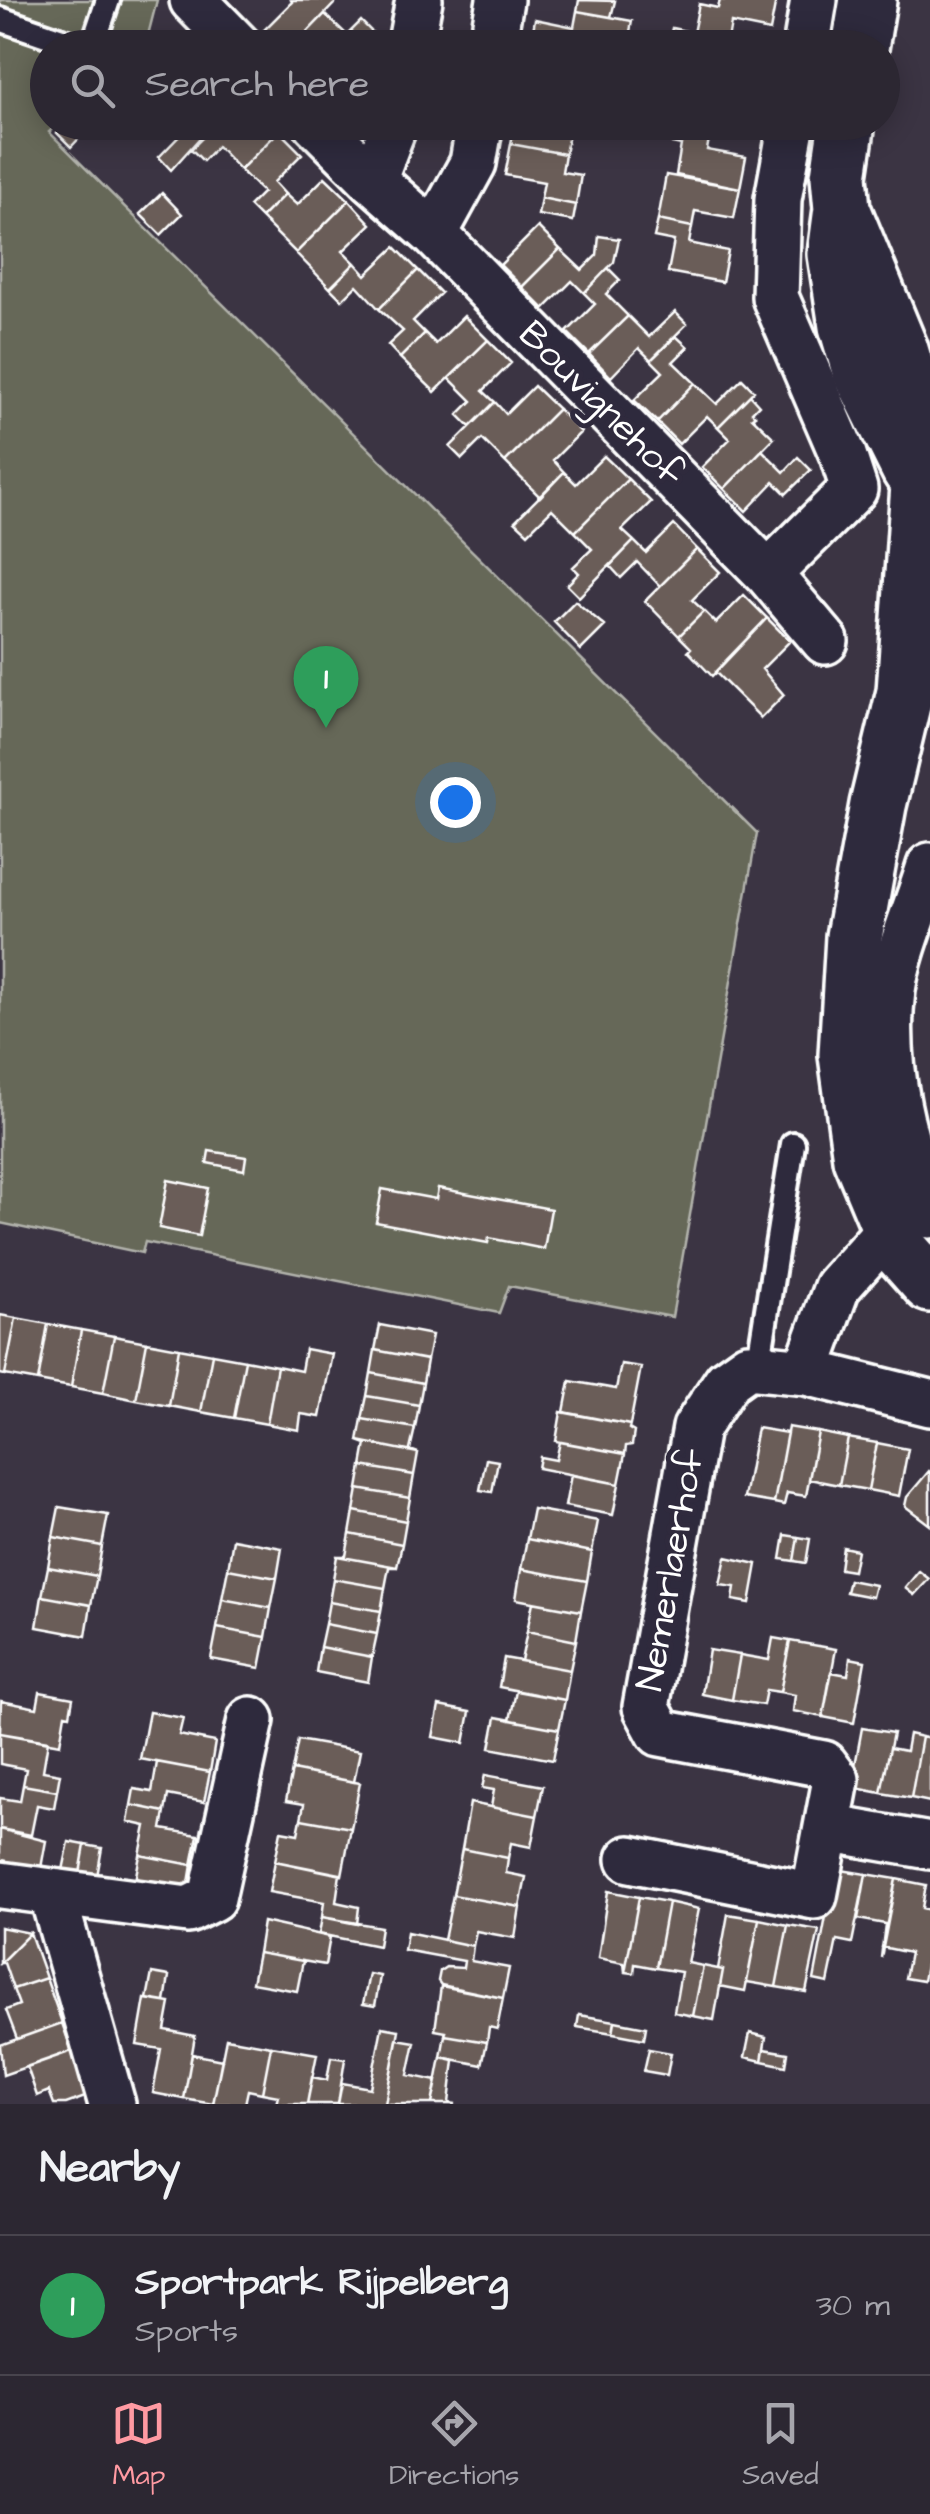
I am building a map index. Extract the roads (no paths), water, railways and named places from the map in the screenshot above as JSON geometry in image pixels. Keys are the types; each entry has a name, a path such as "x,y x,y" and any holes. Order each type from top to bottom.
{"street":[{"path":"193,0 222,30"},
{"path":"413,30 419,0"},
{"path":"495,30 500,0"},
{"path":"809,30 814,0"},
{"path":"863,30 868,0"},
{"name":"Bouvignehof","path":"333,140 434,234 768,574 824,641"},
{"path":"373,180 388,140"},
{"path":"434,234 473,163 477,140"},
{"path":"768,574 854,489 844,455 775,297 778,199 789,140"},
{"path":"844,140 836,254 846,326 897,351 889,432 919,485 905,692 878,805 854,937 847,1055 861,1158 911,1221"},
{"path":"930,866 892,989 890,1049 908,1154 911,1221 899,1249 930,1284"},
{"path":"806,1372 837,1286 911,1221"},
{"name":"Nemerlaerhof","path":"630,1859 814,1896 836,1780 824,1764 660,1733 646,1706 696,1428 727,1381 748,1366 758,1368"},
{"path":"758,1368 806,1372 930,1403"},
{"path":"0,1885 188,1910 212,1898 251,1720"},
{"path":"827,1828 930,1846"},
{"path":"52,1892 112,2104"}],"lane":[{"path":"96,30 108,0"},
{"path":"0,18 35,30"},
{"path":"758,1368 794,1144"}],"place":[{"name":"Sportpark Rijpelberg","path":"326,728"}]}
